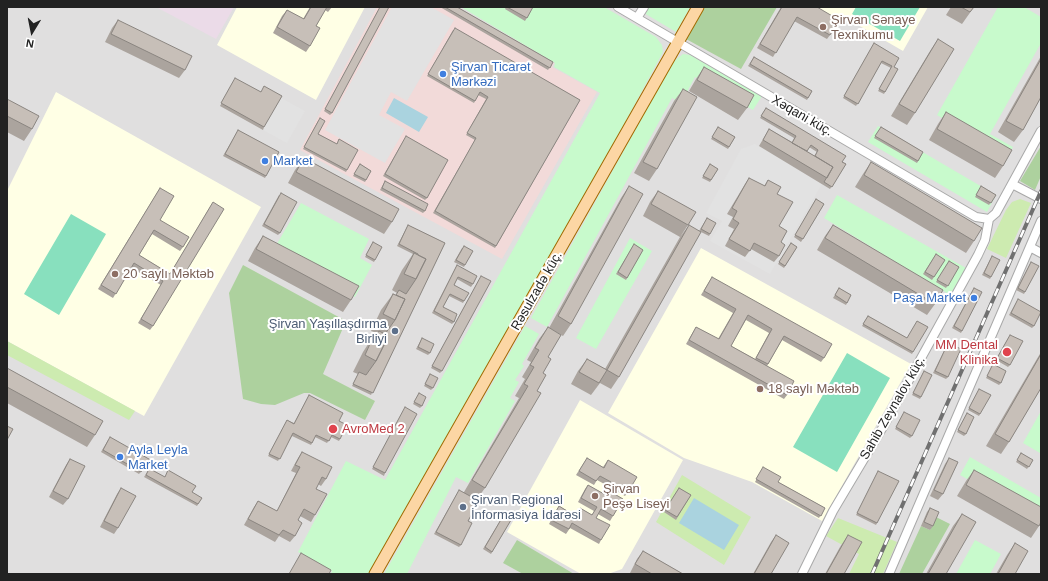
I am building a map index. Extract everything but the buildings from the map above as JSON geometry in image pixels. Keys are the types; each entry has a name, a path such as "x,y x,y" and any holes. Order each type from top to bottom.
{"main road":[{"name":"Rəsulzadə küç.","path":"375,574 698,7"}],"street":[{"name":"Xəqani küç.","path":"618,7 976,217 989,219"},
{"path":"637,18 644,7"},
{"path":"989,219 996,213 1041,131"},
{"path":"1012,184 1041,198"},
{"name":"Sahib Zeynalov küç.","path":"802,574 833,511 883,427 978,255 985,240 989,219"},
{"path":"889,574 1041,221"},
{"path":"1030,247 1041,253"}],"shaded area":[{"path":"7,7 1041,7 1041,574 7,574"},
{"path":"156,7 234,7 216,39"},
{"path":"237,7 365,7 316,100 217,45"},
{"name":"Şirvan Ticarət Mərkəzi","path":"377,7 457,7 554,63 552,67 597,92 502,259 300,150"},
{"path":"392,7 431,7 454,20 407,101 391,92 379,115 405,129 385,163 325,130"},
{"path":"813,7 928,7 903,51 844,17 840,23"},
{"name":"20 saylı Məktəb","path":"56,92 261,207 144,416 7,341 7,191"},
{"path":"281,98 305,111 287,143 263,130"},
{"path":"755,144 822,184 770,274 710,241 722,221 706,213 741,149"},
{"name":"18 saylı Məktəb","path":"701,248 911,364 822,521 752,482 684,458 608,413"},
{"name":"Şirvan Peşə Liseyi","path":"580,400 683,460 622,569 608,574 581,574 507,532"}],"green space":[{"path":"461,7 604,7 656,37 662,45 663,52 609,152 371,574 331,574 332,571 298,552 346,461 385,480 600,93 554,67 555,63"},
{"path":"648,7 690,7 676,32 644,13"},
{"path":"705,7 777,7 741,69 686,39"},
{"path":"856,7 920,7 900,41 852,14"},
{"path":"998,7 1024,7 1041,17 1041,43 990,134 1013,147 1007,157 937,115"},
{"path":"683,54 690,55 762,96 753,110 695,77 681,103 672,98 547,327 531,318 673,62"},
{"path":"878,126 996,195 987,212 868,142"},
{"path":"1041,146 1041,176 1035,190 1020,181"},
{"path":"837,195 966,268 950,295 824,218"},
{"path":"1020,199 1031,203 1006,258 987,249 1006,210 1012,202"},
{"path":"301,203 369,239 360,258 372,265 355,297 272,252"},
{"path":"71,214 106,234 59,315 24,294"},
{"path":"630,238 652,251 596,349 576,338"},
{"path":"243,265 346,321 323,374 375,401 365,420 310,393 304,393 275,405 261,404 243,399 229,293"},
{"path":"525,326 539,334 522,364 524,366 515,380 519,382 510,398 515,401 468,483 456,477 407,574 384,574"},
{"path":"7,341 135,411 129,420 7,355"},
{"path":"847,353 890,378 837,472 793,447"},
{"path":"1041,411 1041,452 1040,453 1023,443"},
{"path":"970,457 1041,498 1041,521 960,475"},
{"path":"682,475 751,517 724,565 656,522"},
{"path":"936,517 950,524 922,574 899,574 921,526 930,530"},
{"path":"838,518 897,542 883,574 849,574 859,554 826,536"},
{"path":"517,540 574,574 523,574 503,563"},
{"path":"975,540 1001,554 990,574 956,574"}],"water":[{"path":"394,98 428,117 419,132 386,113"},
{"path":"694,498 739,525 724,550 679,523"}],"railway":[{"path":"872,574 1041,191"}],"place":[{"name":"Şirvan Sənaye Texnikumu","path":"823,27"},
{"name":"Şirvan Ticarət Mərkəzi","path":"443,74"},
{"name":"Market","path":"265,161"},
{"name":"20 saylı Məktəb","path":"115,274"},
{"name":"Paşa Market","path":"974,298"},
{"name":"Şirvan Yaşıllaşdırma Birliyi","path":"395,331"},
{"name":"MM Dental Klinika","path":"1007,352"},
{"name":"18 saylı Məktəb","path":"760,389"},
{"name":"AvroMed 2","path":"333,429"},
{"name":"Ayla Leyla Market","path":"120,457"},
{"name":"Şirvan Peşə Liseyi","path":"595,496"},
{"name":"Şirvan Regional İnformasiya İdarəsi","path":"463,507"}]}
